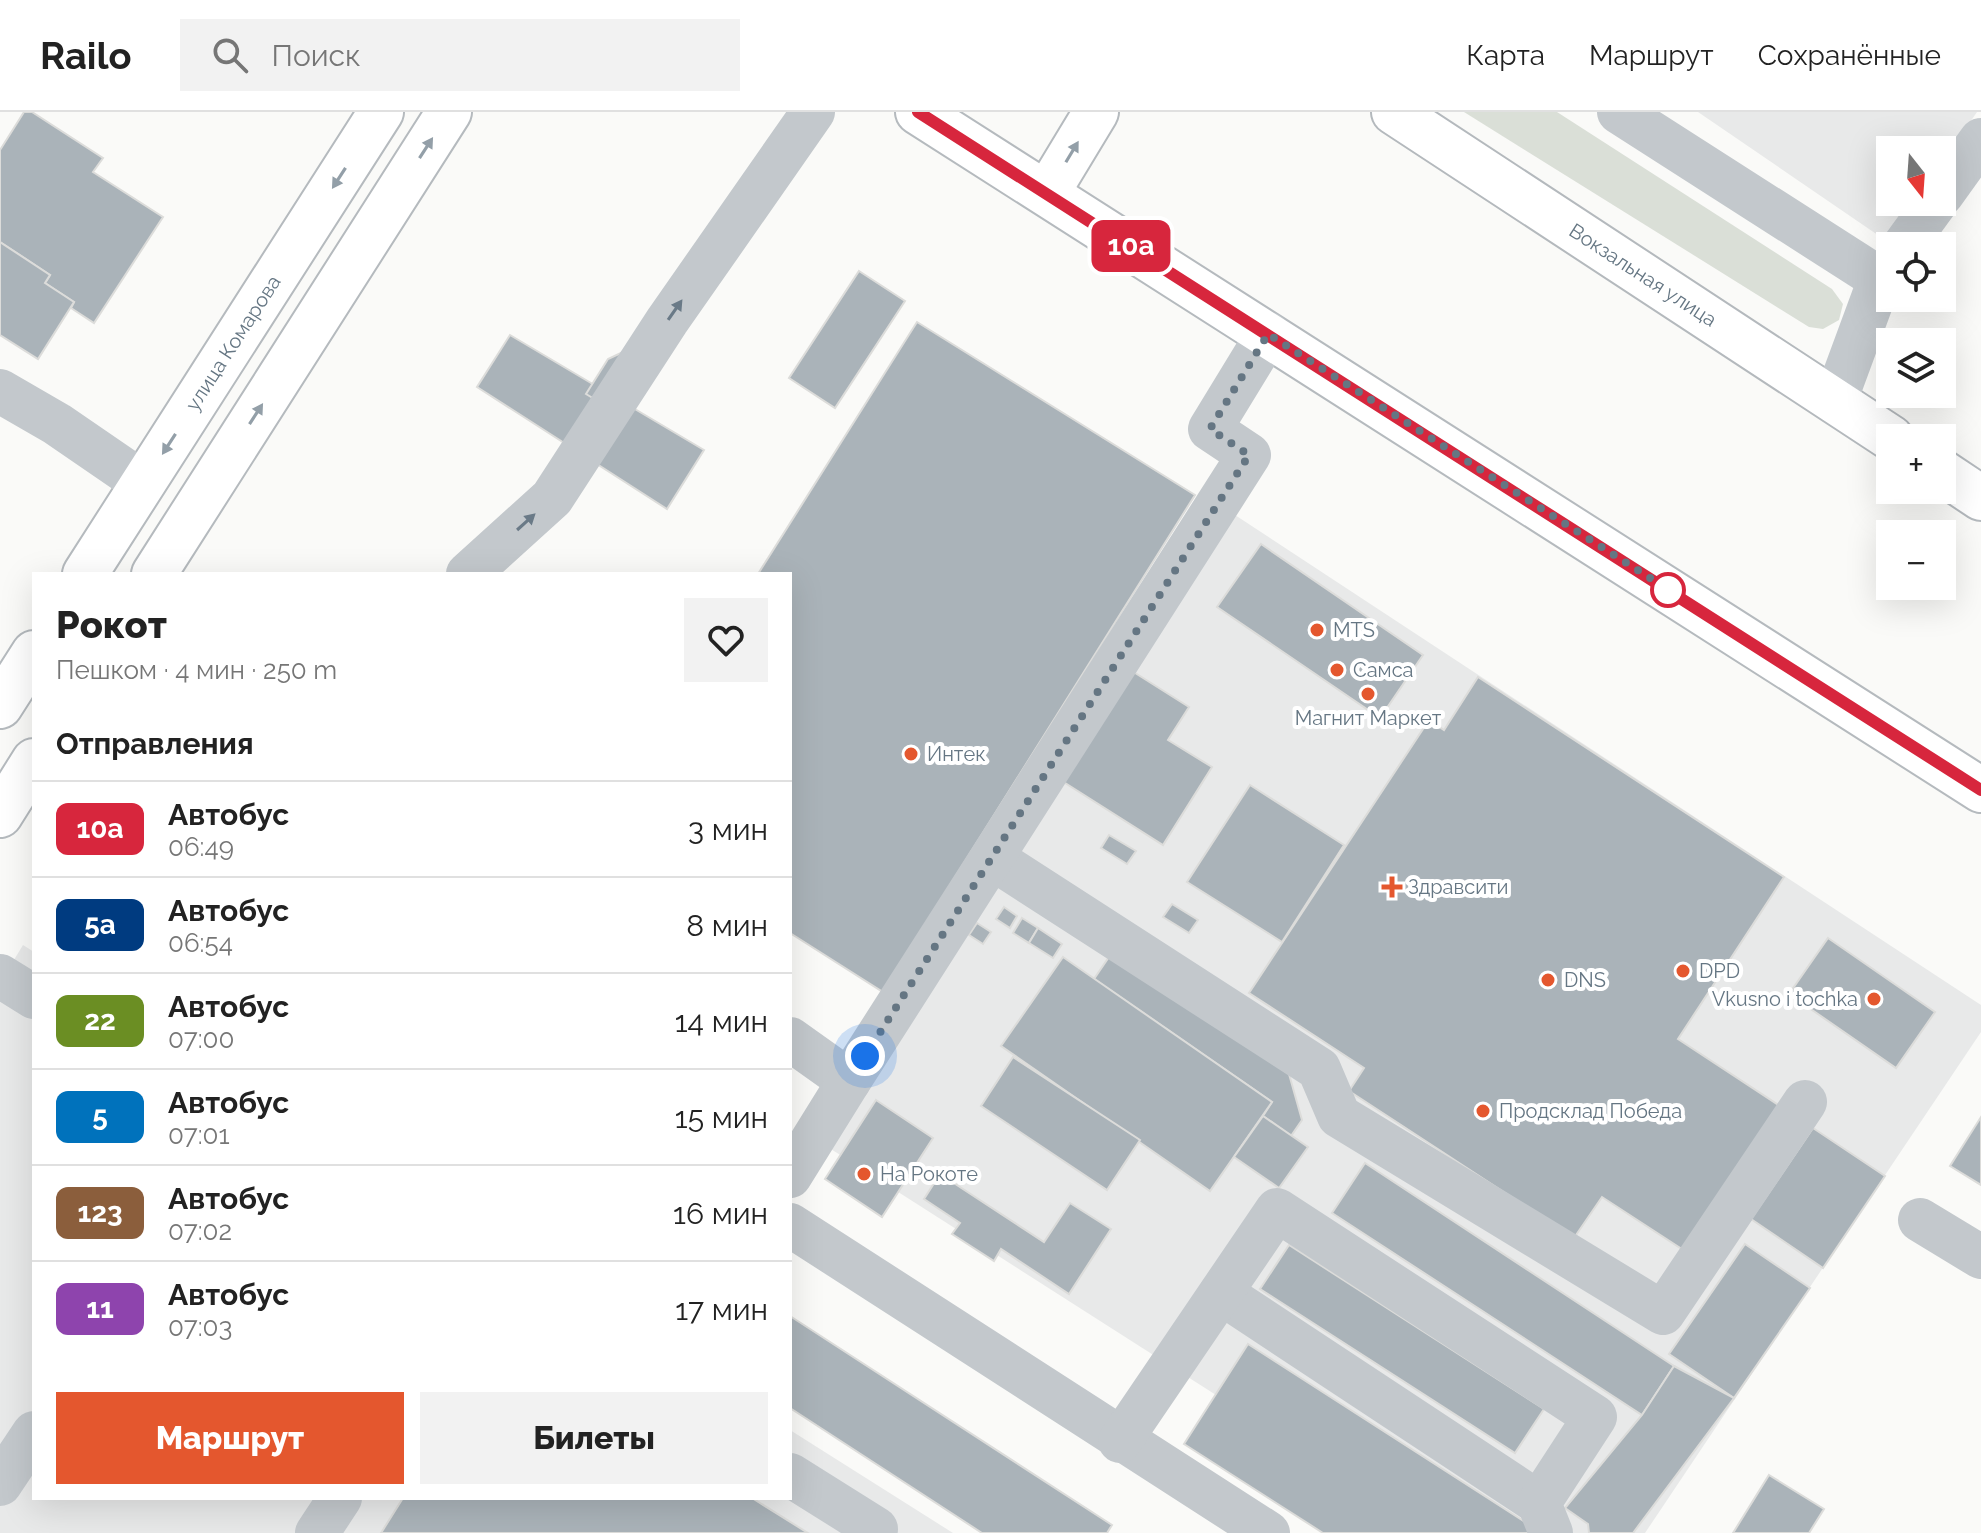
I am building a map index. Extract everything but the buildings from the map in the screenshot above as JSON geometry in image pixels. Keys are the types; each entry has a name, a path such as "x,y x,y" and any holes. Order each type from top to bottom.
{"main road":[{"name":"улица Комарова","path":"86,572 381,112"},
{"path":"155,572 449,112"},
{"path":"918,112 1981,790"},
{"path":"1047,193 1096,112"},
{"name":"Вокзальная улица","path":"1394,112 1876,428"},
{"path":"1956,481 1981,498"},
{"path":"0,706 32,656"},
{"path":"0,815 32,764"}],"lane":[{"path":"470,572 552,498 667,321 813,112"},
{"path":"1619,112 1876,255"},
{"path":"1956,175 1981,140"},
{"path":"1835,401 1876,302"},
{"path":"792,1173 1249,455 1210,429 1268,334"},
{"path":"0,391 57,424 143,483"},
{"path":"992,858 1319,1069 1339,1116 1663,1313 1805,1102"},
{"path":"0,976 32,996"},
{"path":"792,1040 849,1081"},
{"path":"1120,1441 1277,1210 1595,1417 1545,1518 1221,1293"},
{"path":"1920,1220 1981,1257"},
{"path":"792,1226 1120,1441 1268,1533"},
{"path":"0,1484 32,1436"},
{"path":"792,1476 876,1529"},
{"path":"317,1533 339,1500"}],"shaded area":[{"path":"1464,112 1557,112 1832,289 1843,304 1839,320 1823,329 1809,327"},
{"path":"1698,112 1977,112 1956,143 1956,136 1876,136 1876,216 1906,216 1895,232 1876,234"},
{"path":"1235,515 1981,1005 1981,1032 1645,1533 1432,1533 823,1144"},
{"path":"23,945 32,951 32,1500 792,1500 792,1431 953,1533 0,1533 0,983"}],"bus line":[{"name":"10а","path":"918,112 1981,790"}],"place":[{"name":"MTS","path":"1317,630"},
{"name":"Самса","path":"1337,670"},
{"name":"Магнит Маркет","path":"1368,694"},
{"name":"Интек","path":"911,754"},
{"name":"Здравсити","path":"1392,887"},
{"name":"DPD","path":"1683,971"},
{"name":"DNS","path":"1548,980"},
{"name":"Vkusno i tochka","path":"1874,999"},
{"name":"Продсклад Победа","path":"1483,1111"},
{"name":"На Рокоте","path":"864,1174"}],"route":[{"path":"865,1056 1249,455 1210,429 1268,334 1672,592 1668,590"}]}
